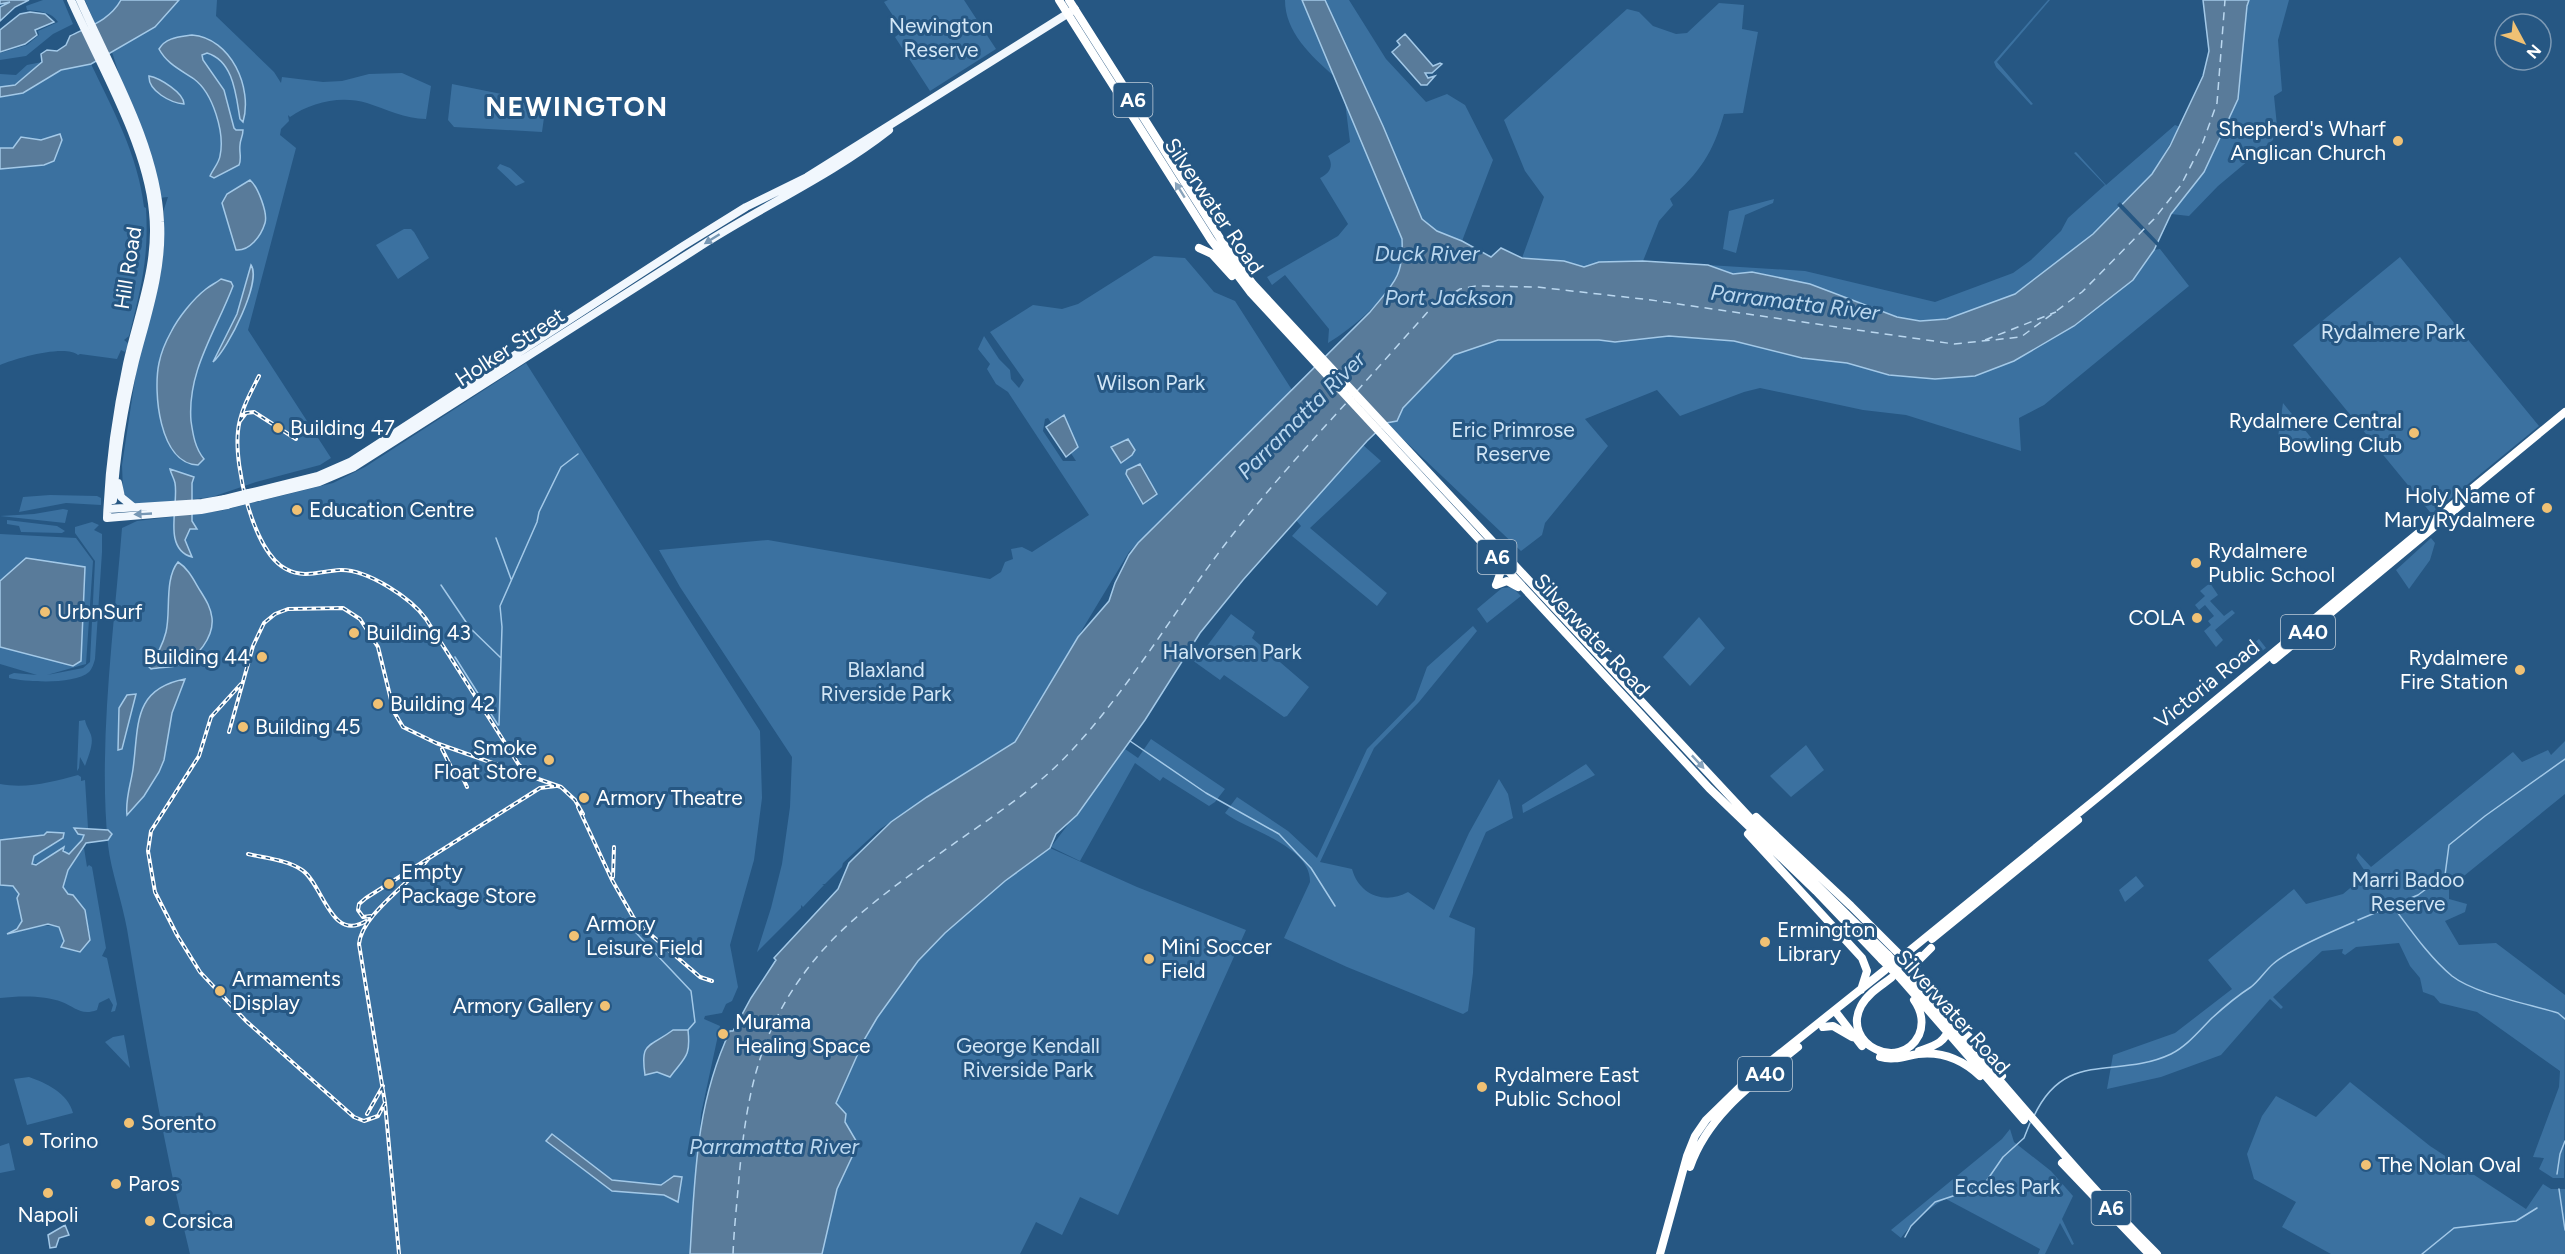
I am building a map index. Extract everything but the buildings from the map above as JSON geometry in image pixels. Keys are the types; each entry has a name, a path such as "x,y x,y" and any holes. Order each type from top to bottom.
{"highway":[{"name":"Silverwater Road","path":"1059,0 1071,11 1255,291 1396,444 1885,957"},
{"name":"Silverwater Road","path":"1069,0 1071,11"},
{"path":"1199,248 1212,254 1255,291"},
{"name":"Victoria Road","path":"1903,966 1920,942 2565,412"},
{"name":"Victoria Road","path":"1903,966 2565,418"},
{"name":"Silverwater Road","path":"1396,444 1709,788 1885,957 1903,966 1945,1016 1999,1091 2149,1254"},
{"path":"1494,554 1500,570 1496,585 1507,581 1515,583 1546,615 1551,617"},
{"path":"1709,788 1713,797 1862,958 1867,971 1861,991"},
{"path":"1732,799 1787,845 1880,933 1903,966 1918,1005 1921,1020 1920,1031 1913,1043 1902,1051 1883,1053 1870,1048 1862,1038 1857,1019 1866,999 1888,974"},
{"path":"2015,863 2024,859 2055,834 2060,834"},
{"path":"1984,1068 1917,975 1917,962 1994,889"},
{"path":"1880,933 1903,947 1920,942"},
{"path":"1903,966 1931,948"},
{"name":"Silverwater Road","path":"1903,966 1948,1032 2022,1108 2065,1162 2157,1254"},
{"name":"A40","path":"1665,1254 1690,1167 1705,1134 1754,1083 1823,1027 1861,991 1888,974"},
{"name":"A40","path":"1660,1254 1687,1156 1695,1136 1706,1120 1747,1080 1888,974"},
{"path":"1836,1014 1856,1038 1876,1056 1889,1059 1929,1054 1946,1055 1984,1068"},
{"path":"1902,1058 1940,1042 1948,1032 1945,1016"},
{"path":"1823,1027 1833,1026 1856,1038"}],"main road":[{"name":"Hill Road","path":"71,0 86,24 147,154 155,182 160,222 156,280 121,424 110,513"},
{"name":"Hill Road","path":"80,0 86,24"},
{"name":"Holker Street","path":"110,513 174,512 258,497 319,482 354,467 681,252 807,185 878,138 898,121 1071,11"},
{"name":"Hill Road","path":"102,59 141,158 152,199 155,232 147,287 127,363 115,424 110,513"},
{"name":"Holker Street","path":"226,502 249,493 318,476 350,462 528,353"},
{"path":"117,463 120,495 132,506"},
{"name":"Holker Street","path":"110,513 132,506 174,503 202,506"}],"green space":[{"path":"43,0 63,0 73,24 53,34 26,56 0,60 0,53 27,45 39,35 38,31 58,22 49,14 27,10 26,6"},
{"path":"85,0 121,0 115,12 95,24"},
{"path":"179,0 217,0 216,16 274,72 281,83 282,77 323,82 342,81 369,74 402,73 431,86 426,119 403,116 367,103 337,100 307,107 290,117 288,115 289,121 281,129 280,135 296,148 248,330 331,458 320,465 256,482 212,497 132,506 123,491 122,465 137,366 159,283 164,244 164,209 168,197 158,198 112,52 155,27"},
{"name":"Newington Reserve","path":"888,0 964,0 996,49 930,91 895,37 903,31 884,2"},
{"path":"1285,0 1302,0 1334,76 1308,52 1294,33 1286,12"},
{"path":"1325,0 1349,0 1386,59 1426,102 1447,94 1465,105 1493,160 1462,241 1437,231 1422,219 1383,126"},
{"path":"2050,0 1997,62 2033,104 2031,105 1994,62"},
{"path":"2249,0 2289,0 2278,40 2282,91 2274,96 2277,126 2273,140 2218,186 2189,216 2171,214 2204,172"},
{"path":"1719,3 1744,5 1742,29 1758,32 1743,113 1724,114 1715,140 1704,161 1690,180 1670,199 1673,205 1659,221 1643,261 1584,267 1564,261 1522,258 1544,197 1525,171 1504,120 1627,9 1639,12 1653,26 1676,34 1687,33"},
{"path":"42,62 14,85 0,87 0,74 16,75 27,65"},
{"path":"91,64 116,116 136,169 146,208 147,226 143,273 129,336 124,340 129,344 125,352 121,350 117,359 52,351 0,365 0,97 23,93 61,70"},
{"path":"452,84 546,103 542,132 454,127 448,120"},
{"path":"1345,102 1402,239 1403,263 1399,274 1383,297 1361,319 1328,343 1329,329 1285,275 1272,285 1267,277 1338,236 1348,224 1320,178 1330,169 1331,163 1328,156 1350,142"},
{"path":"2175,125 2180,127 2152,174 2093,234 2015,294 1947,319 1920,321 1897,317 1810,284 1752,272 1733,274 1708,265 1805,271 1935,302 2013,273 2031,260 2061,231 2068,218 2105,185 2074,153 2076,152 2106,185"},
{"path":"500,164 510,168 525,182 516,186 497,168"},
{"path":"1774,199 1773,203 1745,215 1736,253 1723,249 1729,211"},
{"path":"404,229 411,229 414,232 429,258 398,279 376,245"},
{"name":"Eric Primrose Reserve","path":"2160,249 2189,286 2044,405 2019,418 2021,451 1906,415 1863,410 1760,388 1680,416 1657,390 1585,419 1608,446 1545,523 1542,535 1521,551 1386,423 1398,419 1403,408 1454,355 1498,340 1615,342 1669,336 1734,341 1847,363 1889,375 1935,379 1975,376 2014,361 2133,280 2154,250"},
{"name":"Blaxland Riverside Park","path":"1154,256 1185,258 1214,292 1235,301 1292,390 1129,552 1015,741 880,829 843,863 842,867 825,884 822,884 824,885 803,907 801,905 801,908 757,952 782,864 790,807 792,757 680,587 659,550 768,540 990,579 1001,572 1005,562 1013,559 1011,549 1022,547 1032,552 1089,515 1008,392 996,384 987,369 990,364 978,349 984,336 999,359 1010,370 1011,379 1019,388 1024,380 990,332 1033,305 1062,309 1078,304","holes":["1048,418 1076,461 1063,461 1043,431 1045,419"]},
{"name":"Rydalmere Park","path":"2400,257 2539,426 2434,512 2430,512 2293,345"},
{"path":"526,363 760,731 762,798 754,860 730,945 738,987 732,1001 726,1004 722,1013 705,1016 704,1019 720,1026 701,1114 692,1254 190,1254 163,1133 127,929 108,845 105,807 106,727 122,528 137,521 220,511 333,483 365,467"},
{"path":"2283,403 2313,440 2295,455 2278,437"},
{"path":"1363,445 1381,461 1310,528 1387,593 1377,606 1292,536 1301,526 1296,520"},
{"path":"97,496 101,498 101,505 66,503 19,512 23,497"},
{"path":"68,510 65,523 0,516 34,514"},
{"path":"7,520 57,526 65,531 62,533 21,532 19,526 7,524"},
{"name":"UrbnSurf","path":"92,522 99,525 94,530 102,534 102,552 95,659 92,668 82,676 62,681 27,681 9,678 9,675 14,673 37,675 0,664 0,534 76,538 93,561 86,664 47,675 83,668 90,662 95,561 75,533 75,527"},
{"path":"2431,538 2435,543 2430,560 2409,589 2396,570"},
{"path":"2210,583 2218,595 2210,601 2224,616 2232,610 2235,613 2215,630 2223,640 2216,647 2204,631 2211,625 2208,621 2214,616 2205,605 2199,610 2195,605 2205,596 2200,591"},
{"path":"1512,587 1521,596 1487,623 1477,609 1502,588"},
{"name":"Halvorsen Park","path":"1231,614 1255,632 1252,638 1309,687 1287,716 1284,717 1224,675 1220,680 1192,660 1201,654"},
{"path":"1699,617 1725,648 1690,686 1663,657"},
{"path":"1473,626 1477,631 1419,702 1374,748 1320,862 1352,869 1360,885 1374,895 1391,898 1408,892 1434,910 1469,833 1499,779 1508,794 1513,818 1486,832 1449,917 1475,928 1468,1011 1463,1014 1347,967 1284,938 1310,882 1308,869 1300,858 1276,840 1225,813 1237,797 1288,831 1317,858 1367,749 1415,700 1427,667"},
{"path":"2259,639 2266,648 2244,665 2237,656"},
{"path":"85,720 92,739 91,746 85,766 80,757 77,771 79,721"},
{"path":"1151,739 1225,789 1215,802 1209,806 1163,777 1160,781 1135,763 1080,861 1051,847 1125,749 1138,758"},
{"name":"Marri Badoo Reserve","path":"2565,741 2565,794 2449,888 2449,899 2467,904 2465,912 2445,921 2459,945 2496,943 2565,995 2564,1178 2553,1178 2539,1169 2544,1158 2533,1157 2559,1087 2560,1071 2477,1012 2440,1003 2434,996 2423,992 2420,978 2410,966 2399,943 2356,947 2345,955 2342,953 2343,949 2322,951 2273,997 2283,1007 2281,1009 2270,999 2221,1055 2161,1077 2107,1089 2113,1055 2175,1033 2232,989 2208,960 2294,889 2306,904 2343,894 2367,874 2356,858 2358,853 2371,867 2513,752 2522,762 2548,750 2551,755"},
{"path":"1806,745 1824,770 1791,797 1770,776"},
{"path":"1586,764 1595,775 1523,813 1522,805"},
{"path":"78,775 81,781 85,780 88,828 87,830 74,828 84,835 68,854 63,851 63,847 46,860 31,865 34,856 63,839 64,833 47,832 44,835 0,840 0,784 30,785"},
{"path":"84,848 87,867 89,865 92,867 106,948 102,956 107,958 117,1004 115,1011 111,1012 113,1005 109,998 99,1003 97,1010 87,1012 47,998 0,998 0,885 13,886 19,894 17,898 22,921 17,929 9,932 11,934 41,926 59,927 64,941 61,947 80,952 90,940 87,922 77,900 63,887 68,870"},
{"name":"George Kendall Riverside Park","path":"1050,848 1137,887 1246,930 1118,1215 1080,1197 1062,1235 1036,1222 1020,1254 822,1254 837,1189 858,1144 845,1122 846,1114 836,1103 864,1041 833,1105 791,1254 804,1139 894,949 1014,874"},
{"path":"2136,876 2144,886 2125,902 2119,890"},
{"path":"124,1035 130,1068 105,1042 113,1037"},
{"path":"29,1077 61,1094 73,1113 27,1125 14,1079"},
{"path":"2350,1082 2430,1146 2526,1209 2543,1184 2551,1189 2565,1189 2565,1254 2331,1254 2282,1227 2296,1202 2254,1179 2247,1154 2262,1116 2276,1096 2316,1117"},
{"name":"Eccles Park","path":"2010,1129 2014,1142 2051,1171 2073,1196 2062,1219 2074,1244 2072,1245 2060,1223 2045,1254 2038,1254 2040,1249 1946,1199 1915,1222 1901,1238 1891,1230 2002,1139"},
{"path":"9,1143 15,1170 0,1173 0,1146"}],"water":[{"path":"0,0 29,0 15,7 0,21 0,7 10,2 0,4"},
{"path":"121,0 179,0 155,27 91,64 61,70 23,93 0,97 0,87 15,85 42,62 41,54 47,50 57,51 66,45 70,36 105,18"},
{"name":"Port Jackson","path":"1302,0 1325,0 1383,126 1422,219 1437,231 1462,241 1491,257 1501,248 1522,258 1564,261 1584,267 1599,262 1643,261 1708,265 1733,274 1752,272 1810,284 1897,317 1920,321 1947,319 2015,294 2093,234 2152,174 2170,146 2203,76 2209,51 2203,0 2249,0 2238,99 2204,172 2171,214 2154,250 2133,280 2074,326 2014,361 1975,376 1935,379 1889,375 1847,363 1802,358 1734,341 1669,336 1615,342 1498,340 1454,355 1403,408 1397,421 1386,423 1367,441 1243,580 1200,633 1145,720 1077,815 1056,834 1050,848 1005,881 945,933 918,961 877,1018 864,1040 836,1103 846,1114 845,1122 858,1144 837,1189 822,1254 690,1254 699,1140 710,1085 730,1031 733,1031 776,960 774,958 838,889 849,863 891,822 1015,742 1078,637 1109,601 1129,555 1138,543 1370,312 1385,294 1399,271 1402,239"},
{"path":"30,12 45,14 54,22 35,30 37,35 25,44 0,52 0,30 20,14"},
{"path":"1405,34 1433,66 1442,64 1432,73 1425,73 1428,78 1435,76 1427,85 1421,85 1392,52 1400,45 1397,41"},
{"path":"192,35 206,38 228,55 242,80 245,94 243,122 240,119 235,90 228,71 216,57 207,53 202,55 203,60 224,90 234,128 243,130 239,165 214,178 210,176 219,159 221,136 212,103 201,85 170,63 159,49 169,40"},
{"path":"149,76 171,87 180,95 184,104 173,101 156,91 152,87"},
{"path":"60,134 62,140 54,161 44,165 0,169 0,148 13,148 21,137 41,140"},
{"path":"250,180 262,200 266,219 261,233 254,242 246,248 236,250 222,203 227,194"},
{"path":"251,265 252,285 242,315 227,344 213,362 237,314"},
{"path":"221,279 231,282 233,286 204,352 193,385 191,421 198,450 204,459 198,465 185,461 175,453 167,440 158,407 157,375 162,351 186,309 206,289"},
{"path":"1064,415 1078,447 1066,457 1046,427"},
{"path":"1128,439 1135,450 1121,463 1111,447"},
{"path":"1140,464 1157,494 1143,504 1126,474 1127,470"},
{"path":"170,469 194,477 192,521 197,529 190,529 185,540 192,557 177,545 174,536 176,492"},
{"name":"UrbnSurf","path":"26,558 85,567 81,661 73,666 0,647 0,581"},
{"path":"178,562 191,576 208,604 212,625 203,646 192,658 173,667 151,669 149,667 166,632 169,586"},
{"path":"185,679 172,713 164,760 159,772 144,796 127,815 127,797 141,712 155,691"},
{"path":"136,694 122,749 118,750 119,708 127,695"},
{"path":"74,828 108,830 112,834 108,840 86,843 68,870 63,887 85,910 90,940 80,952 61,947 64,941 59,927 48,924 7,934 17,929 22,921 17,898 19,894 13,886 0,885 0,840 44,835 47,832 64,833 63,838 34,856 32,864 36,865 64,847 63,851 69,854 84,835 78,834"},
{"path":"673,1030 688,1030 689,1046 686,1056 670,1077 657,1072 645,1075 644,1056 648,1046"},
{"path":"552,1134 612,1180 661,1185 674,1176 682,1177 678,1202 664,1195 612,1191 546,1141"},
{"path":"65,1225 69,1235 59,1238 56,1247 50,1248 48,1235"}],"pier":[{"path":"2120,202 2160,244 2159,248 2117,205"}],"waterway":[{"path":"499,725 502,627 500,606 537,522 539,512 561,467 578,454"},
{"path":"496,538 511,579"},
{"path":"441,585 470,628 501,658"},
{"path":"455,657 498,725"},
{"path":"1130,741 1206,793 1279,834 1311,868 1335,906"},
{"path":"2358,920 2418,895 2445,875 2449,845 2485,816 2565,759"},
{"path":"2392,905 2428,952 2452,976 2474,988 2558,1013 2565,1019"},
{"path":"622,918 691,991 695,1022 688,1030"},
{"path":"2034,1116 2047,1095 2061,1081 2077,1073 2151,1061 2177,1051 2221,1010 2254,985 2280,959 2311,941 2354,922"},
{"path":"1905,1237 1911,1226 1935,1202 1983,1186 2003,1157 2024,1138 2030,1123"},
{"path":"2557,1174 2565,1141"},
{"path":"2559,1189 2565,1230"},
{"path":"2422,1254 2454,1228 2516,1221 2537,1208"}],"ferry route":[{"path":"1357,391 1433,306 1460,289 1476,286 1537,287 1651,300 1954,344 2021,337 2082,292 2154,219 2181,185 2203,142 2217,103 2225,0"},
{"path":"1985,340 2056,312"},
{"path":"733,1254 742,1145 753,1085 771,1030 784,1003 801,977 834,938 876,901 1025,793 1058,765 1113,701 1238,528 1348,401"}],"railway":[{"path":"259,376 241,416 238,431 239,465 255,527 274,560 286,569 299,574 340,570 363,574 388,586 410,602 426,619 519,765 533,777"},
{"path":"240,421 246,413 254,412 296,439"},
{"path":"229,732 253,646 264,623 275,614 288,609 343,608 360,619 378,647 394,712 403,727 436,743 561,787 575,800 583,814"},
{"path":"241,684 211,717 199,756 151,831 148,851 155,892 177,935 200,972 246,1021 354,1117 364,1121 378,1116 385,1103"},
{"path":"442,749 451,767 462,776 467,787"},
{"path":"371,916 363,917 358,910 359,904 366,898 540,788 556,786"},
{"path":"578,807 612,880 636,922 700,977 712,981"},
{"path":"613,877 614,847"},
{"path":"248,854 283,862 302,870 316,887 329,909 344,924 354,926 366,921"},
{"path":"399,1254 385,1103 359,944 368,922 428,859"},
{"path":"367,1114 383,1086"}],"place":[{"name":"Shepherd's Wharf Anglican Church","path":"2398,141"},
{"name":"Building 47","path":"278,428"},
{"name":"Rydalmere Central Bowling Club","path":"2414,433"},
{"name":"Holy Name of Mary Rydalmere","path":"2547,508"},
{"name":"Education Centre","path":"297,510"},
{"name":"Rydalmere Public School","path":"2196,563"},
{"name":"UrbnSurf","path":"45,612"},
{"name":"COLA","path":"2197,618"},
{"name":"Building 43","path":"354,633"},
{"name":"Building 44","path":"262,657"},
{"name":"Rydalmere Fire Station","path":"2520,670"},
{"name":"Building 42","path":"378,704"},
{"name":"Building 45","path":"243,727"},
{"name":"Smoke Float Store","path":"549,760"},
{"name":"Armory Theatre","path":"584,798"},
{"name":"Empty Package Store","path":"389,884"},
{"name":"Armory Leisure Field","path":"574,936"},
{"name":"Ermington Library","path":"1765,942"},
{"name":"Mini Soccer Field","path":"1149,959"},
{"name":"Armaments Display","path":"220,991"},
{"name":"Armory Gallery","path":"605,1006"},
{"name":"Murama Healing Space","path":"723,1034"},
{"name":"Rydalmere East Public School","path":"1482,1087"},
{"name":"Sorento","path":"129,1123"},
{"name":"Torino","path":"28,1141"},
{"name":"The Nolan Oval","path":"2366,1165"},
{"name":"Paros","path":"116,1184"},
{"name":"Napoli","path":"48,1193"},
{"name":"Corsica","path":"150,1221"}],"district":[{"name":"NEWINGTON","path":"577,107"}],"water label":[{"name":"Duck River","path":"1427,253"},
{"name":"Parramatta River","path":"1795,302"},
{"name":"Parramatta River","path":"1301,415"},
{"name":"Parramatta River","path":"774,1146"}],"park label":[{"name":"Wilson Park","path":"1151,383"}]}
